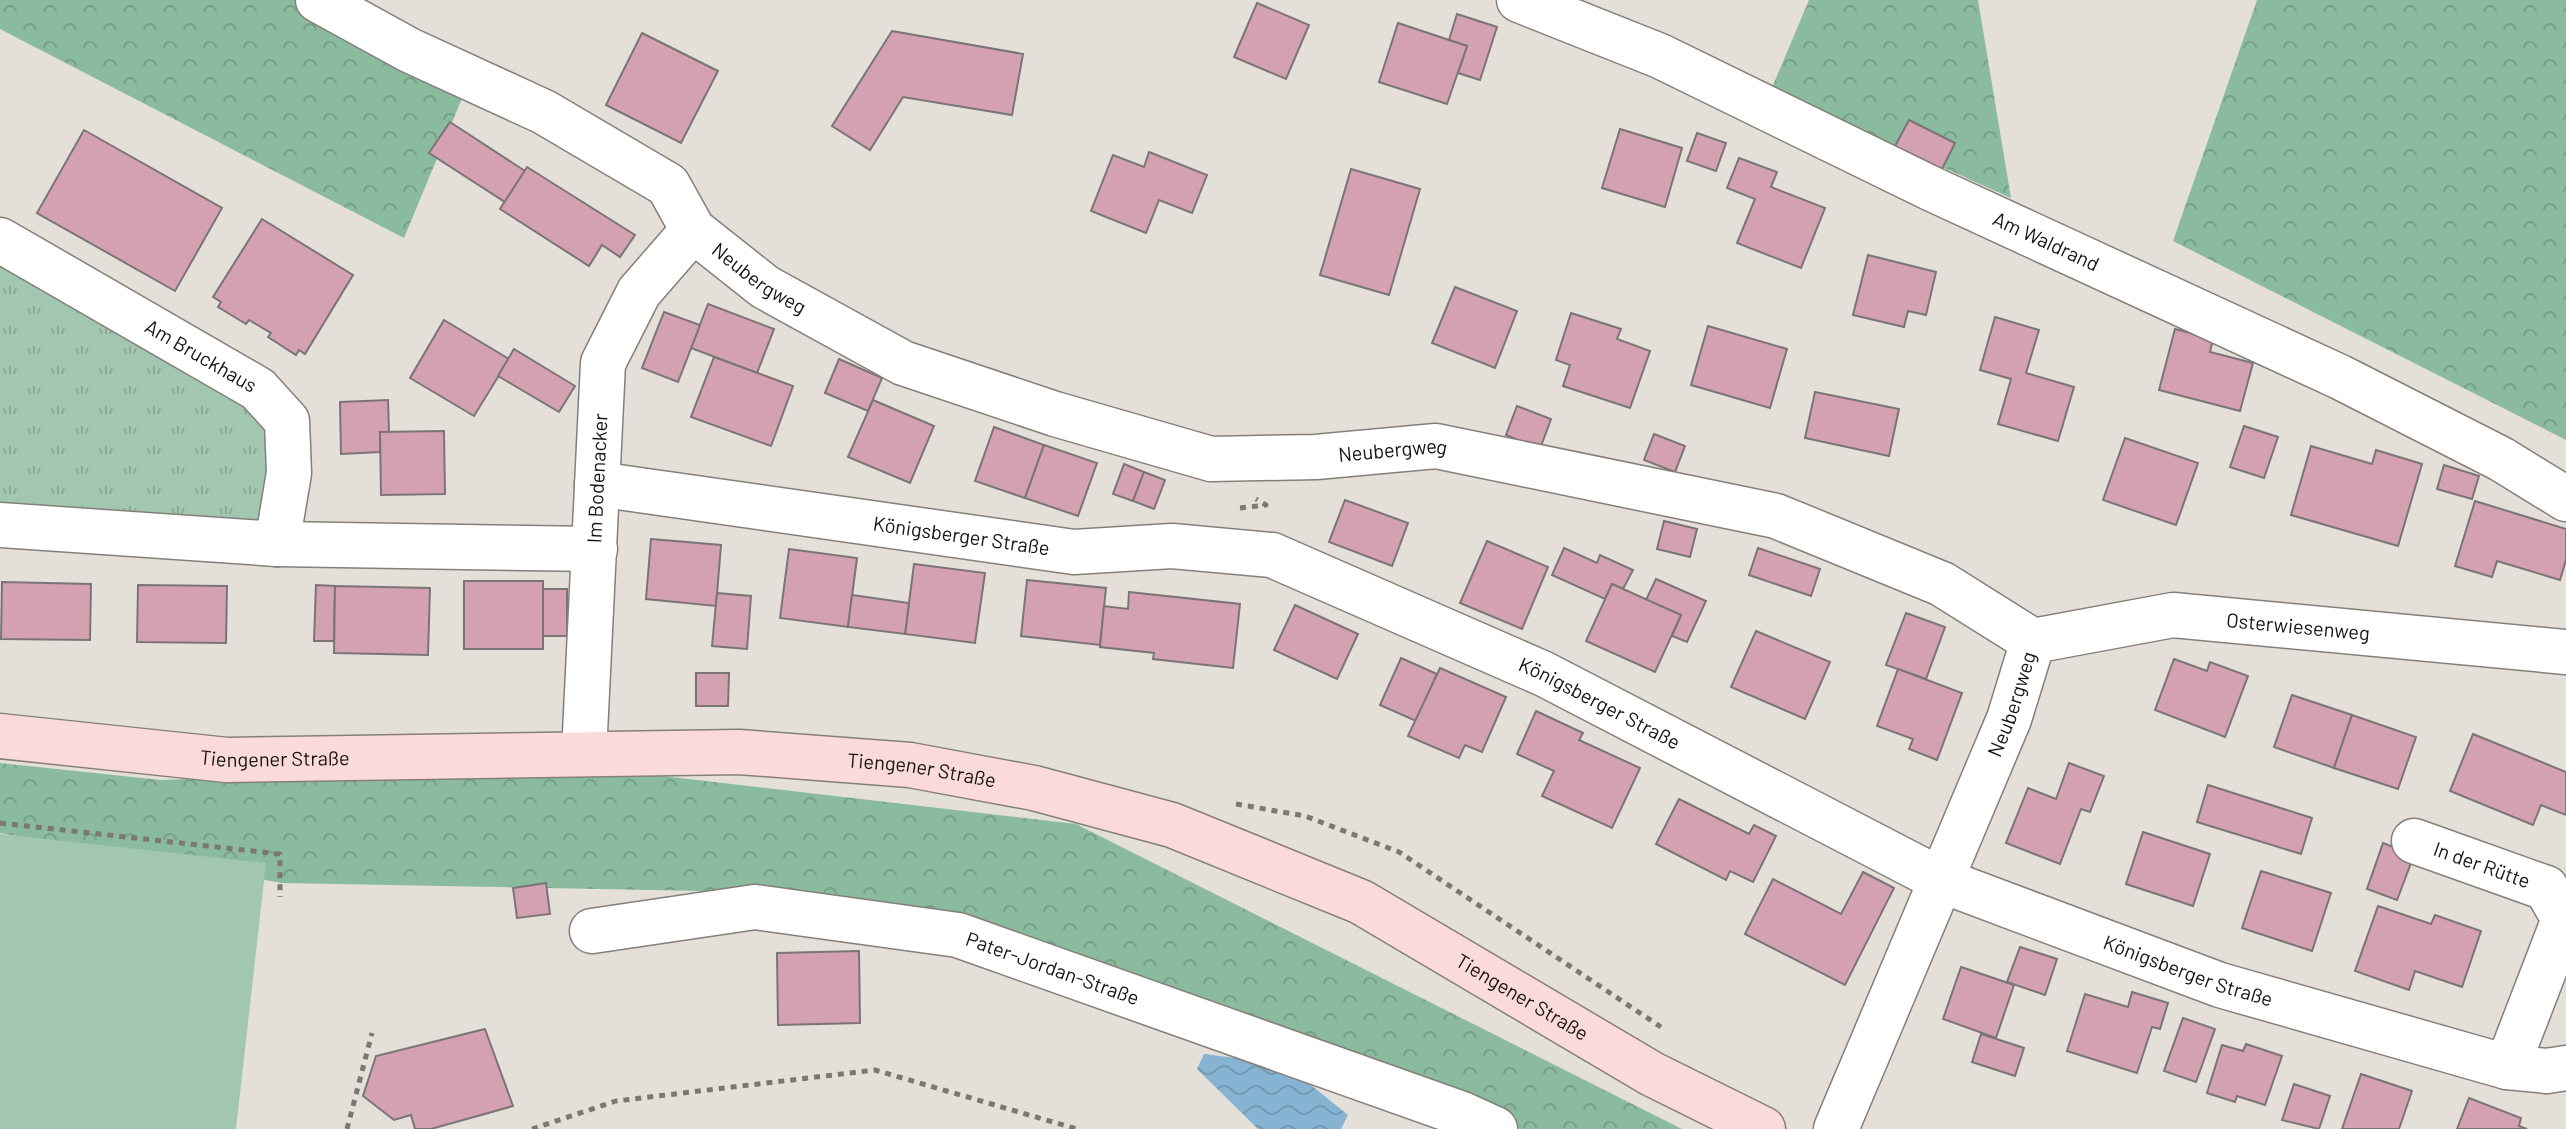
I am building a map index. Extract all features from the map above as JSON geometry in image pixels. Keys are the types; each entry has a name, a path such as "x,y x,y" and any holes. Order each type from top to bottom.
{"main road":[{"name":"Tiengener Straße","path":"0,736 227,760 739,752 910,765 1034,788 1172,825 1361,902 1652,1074 1763,1129"}],"street":[{"name":"Neubergweg","path":"318,0 409,50 544,112 668,185 693,230 765,287 903,363 1055,414 1211,459 1316,457 1436,446 1776,516 1942,584 2033,641 2009,719 1836,1129"},
{"name":"Am Waldrand","path":"1519,0 1660,56 1930,188 2340,377 2501,459 2566,499"},
{"name":"Im Bodenacker","path":"584,754 603,363 639,292 693,230"},
{"name":"Am Bruckhaus","path":"0,240 258,389 287,421 289,473 277,544"},
{"name":"Königsberger Straße","path":"597,484 1074,552 1172,546 1272,555 1544,674 1943,881 2220,985 2507,1067 2547,1071 2566,1068"},
{"path":"0,525 277,544 595,549"},
{"name":"Osterwiesenweg","path":"2033,641 2173,615 2566,652"},
{"name":"In der Rütte","path":"2414,841 2546,888 2564,919 2507,1067"},
{"name":"Pater-Jordan-Straße","path":"592,931 755,907 958,935 1462,1114 1495,1129"}],"path":[{"path":"0,823 280,854 280,897"},
{"path":"347,1129 372,1033"},
{"path":"532,1129 616,1101 875,1070 1077,1129"}],"green space":[{"path":"0,0 334,0 470,79 404,238 0,29"},
{"path":"1809,0 1978,0 2011,198 1771,90"},
{"path":"2257,0 2566,0 2566,440 2173,241"},
{"path":"0,234 295,397 286,566 0,540"},
{"path":"0,763 161,780 559,764 1076,824 1682,1129 1520,1129 1455,1100 755,892 282,883 0,833"},
{"path":"0,834 266,863 236,1129 0,1129"}],"water":[{"path":"1204,1054 1285,1064 1348,1115 1341,1129 1258,1129 1197,1069"}],"building":[{"path":"1257,3 1309,25 1286,79 1234,57"},
{"path":"1457,14 1497,27 1480,80 1458,73 1467,46 1449,40"},
{"path":"1398,23 1467,46 1447,104 1379,82"},
{"path":"892,31 1023,54 1012,115 903,97 870,150 832,126"},
{"path":"642,33 718,71 681,143 606,105"},
{"path":"1909,120 1955,143 1942,169 1895,146"},
{"path":"450,122 525,171 505,202 429,153"},
{"path":"1620,129 1682,148 1665,207 1602,188"},
{"path":"84,130 222,208 175,291 37,213"},
{"path":"1697,133 1726,143 1716,171 1687,161"},
{"path":"1149,152 1207,175 1192,213 1159,200 1146,233 1091,211 1113,155 1144,167"},
{"path":"1739,158 1777,172 1771,187 1825,208 1801,268 1737,243 1755,199 1727,188"},
{"path":"527,167 635,235 620,257 602,245 589,266 500,209"},
{"path":"1351,169 1420,189 1389,295 1320,275"},
{"path":"262,219 353,275 305,354 299,350 296,355 268,337 271,333 249,320 246,324 218,307 221,302 213,297"},
{"path":"1868,255 1936,272 1926,315 1908,311 1904,327 1853,315"},
{"path":"1455,287 1517,311 1495,368 1432,343"},
{"path":"708,304 774,329 757,373 691,348"},
{"path":"664,312 700,325 678,382 642,368"},
{"path":"1571,313 1621,329 1617,339 1650,351 1630,408 1563,386 1570,365 1556,360"},
{"path":"1995,317 2039,330 2026,373 2074,387 2058,441 1998,424 2011,379 1980,370"},
{"path":"444,320 509,359 474,416 410,378"},
{"path":"1708,326 1787,349 1770,408 1691,385"},
{"path":"2175,329 2213,339 2210,352 2253,363 2240,411 2159,390"},
{"path":"514,349 575,386 559,412 498,376"},
{"path":"714,357 793,386 771,446 691,417"},
{"path":"839,359 882,378 868,411 825,393"},
{"path":"1815,392 1899,409 1889,456 1805,438"},
{"path":"388,400 389,432 380,432 380,452 341,454 340,402"},
{"path":"873,400 934,426 910,483 848,457"},
{"path":"1517,406 1551,419 1540,449 1506,435"},
{"path":"2244,426 2278,437 2264,478 2230,467"},
{"path":"994,427 1044,445 1025,498 975,481"},
{"path":"444,431 445,494 381,495 380,432"},
{"path":"1654,434 1685,446 1675,472 1644,460"},
{"path":"2125,438 2198,463 2176,525 2103,500"},
{"path":"1044,445 1097,463 1078,516 1025,498"},
{"path":"2311,446 2372,464 2376,450 2422,464 2398,546 2291,515"},
{"path":"1124,464 1144,472 1133,501 1113,494"},
{"path":"2444,465 2479,476 2472,499 2437,489"},
{"path":"1144,472 1165,480 1154,509 1133,501"},
{"path":"1345,500 1408,523 1392,566 1329,542"},
{"path":"2475,501 2566,529 2566,560 2560,580 2497,561 2492,577 2455,566"},
{"path":"1664,521 1697,529 1690,557 1657,549"},
{"path":"651,539 721,545 716,606 646,599"},
{"path":"1487,541 1548,567 1522,629 1460,603"},
{"path":"1564,548 1597,563 1600,555 1633,570 1623,589 1612,584 1605,599 1552,575"},
{"path":"1758,548 1820,569 1811,596 1749,575"},
{"path":"789,549 857,558 848,627 780,618"},
{"path":"914,564 985,573 975,643 905,634"},
{"path":"1656,579 1706,601 1687,642 1672,636 1681,615 1646,600"},
{"path":"1027,580 1106,588 1100,645 1021,636"},
{"path":"464,581 543,581 543,649 464,649"},
{"path":"2,582 91,584 90,640 1,639"},
{"path":"1612,584 1681,615 1655,672 1586,641"},
{"path":"138,585 227,586 226,643 137,642"},
{"path":"316,585 335,586 334,641 314,641"},
{"path":"335,586 430,588 428,655 334,653"},
{"path":"543,589 567,589 567,636 543,636"},
{"path":"1129,592 1240,604 1233,668 1153,659 1154,653 1100,647 1104,606 1128,609"},
{"path":"717,593 751,596 747,649 712,646"},
{"path":"852,595 909,603 905,634 848,627"},
{"path":"1295,605 1358,634 1337,679 1274,650"},
{"path":"1906,613 1945,627 1926,679 1886,665"},
{"path":"1756,631 1830,662 1805,719 1731,687"},
{"path":"1401,658 1437,674 1416,721 1380,705"},
{"path":"2174,659 2207,671 2210,662 2248,676 2225,737 2155,710"},
{"path":"1440,668 1506,697 1482,752 1465,745 1459,758 1408,736"},
{"path":"1898,669 1962,693 1937,760 1909,749 1913,739 1877,726"},
{"path":"696,673 729,673 728,706 696,706"},
{"path":"2292,695 2352,715 2334,768 2274,747"},
{"path":"1536,711 1583,733 1579,740 1640,768 1612,828 1542,796 1554,771 1517,754"},
{"path":"2352,715 2416,737 2398,789 2334,768"},
{"path":"2473,734 2566,772 2566,815 2541,805 2533,825 2450,791"},
{"path":"2069,763 2104,776 2090,812 2081,809 2060,864 2006,843 2028,788 2056,799"},
{"path":"2208,785 2312,818 2301,854 2197,822"},
{"path":"1679,799 1749,834 1754,825 1776,836 1753,882 1730,871 1726,880 1656,844"},
{"path":"2143,832 2210,854 2193,906 2126,884"},
{"path":"2383,843 2414,855 2397,900 2367,889"},
{"path":"2261,871 2331,893 2312,951 2242,928"},
{"path":"1863,872 1894,888 1845,985 1745,934 1773,879 1841,914"},
{"path":"546,883 550,914 517,918 513,888"},
{"path":"2378,906 2431,924 2435,915 2481,931 2462,987 2415,971 2409,990 2355,971"},
{"path":"2020,947 2057,959 2045,995 2007,982"},
{"path":"859,951 860,1023 778,1025 777,953"},
{"path":"1961,967 2014,985 1996,1038 1943,1019"},
{"path":"2132,992 2168,1003 2160,1029 2152,1027 2137,1073 2067,1051 2085,994 2128,1007"},
{"path":"2183,1018 2215,1029 2196,1082 2164,1071"},
{"path":"485,1029 513,1106 431,1129 415,1129 411,1115 394,1120 363,1096 376,1056"},
{"path":"1981,1034 2024,1048 2015,1076 1972,1062"},
{"path":"2246,1044 2282,1056 2265,1105 2237,1096 2235,1102 2207,1093 2222,1045 2243,1051"},
{"path":"2361,1074 2412,1091 2399,1129 2342,1129"},
{"path":"2294,1084 2330,1096 2319,1129 2282,1120"},
{"path":"2469,1098 2521,1118 2519,1126 2527,1129 2457,1129"}]}
